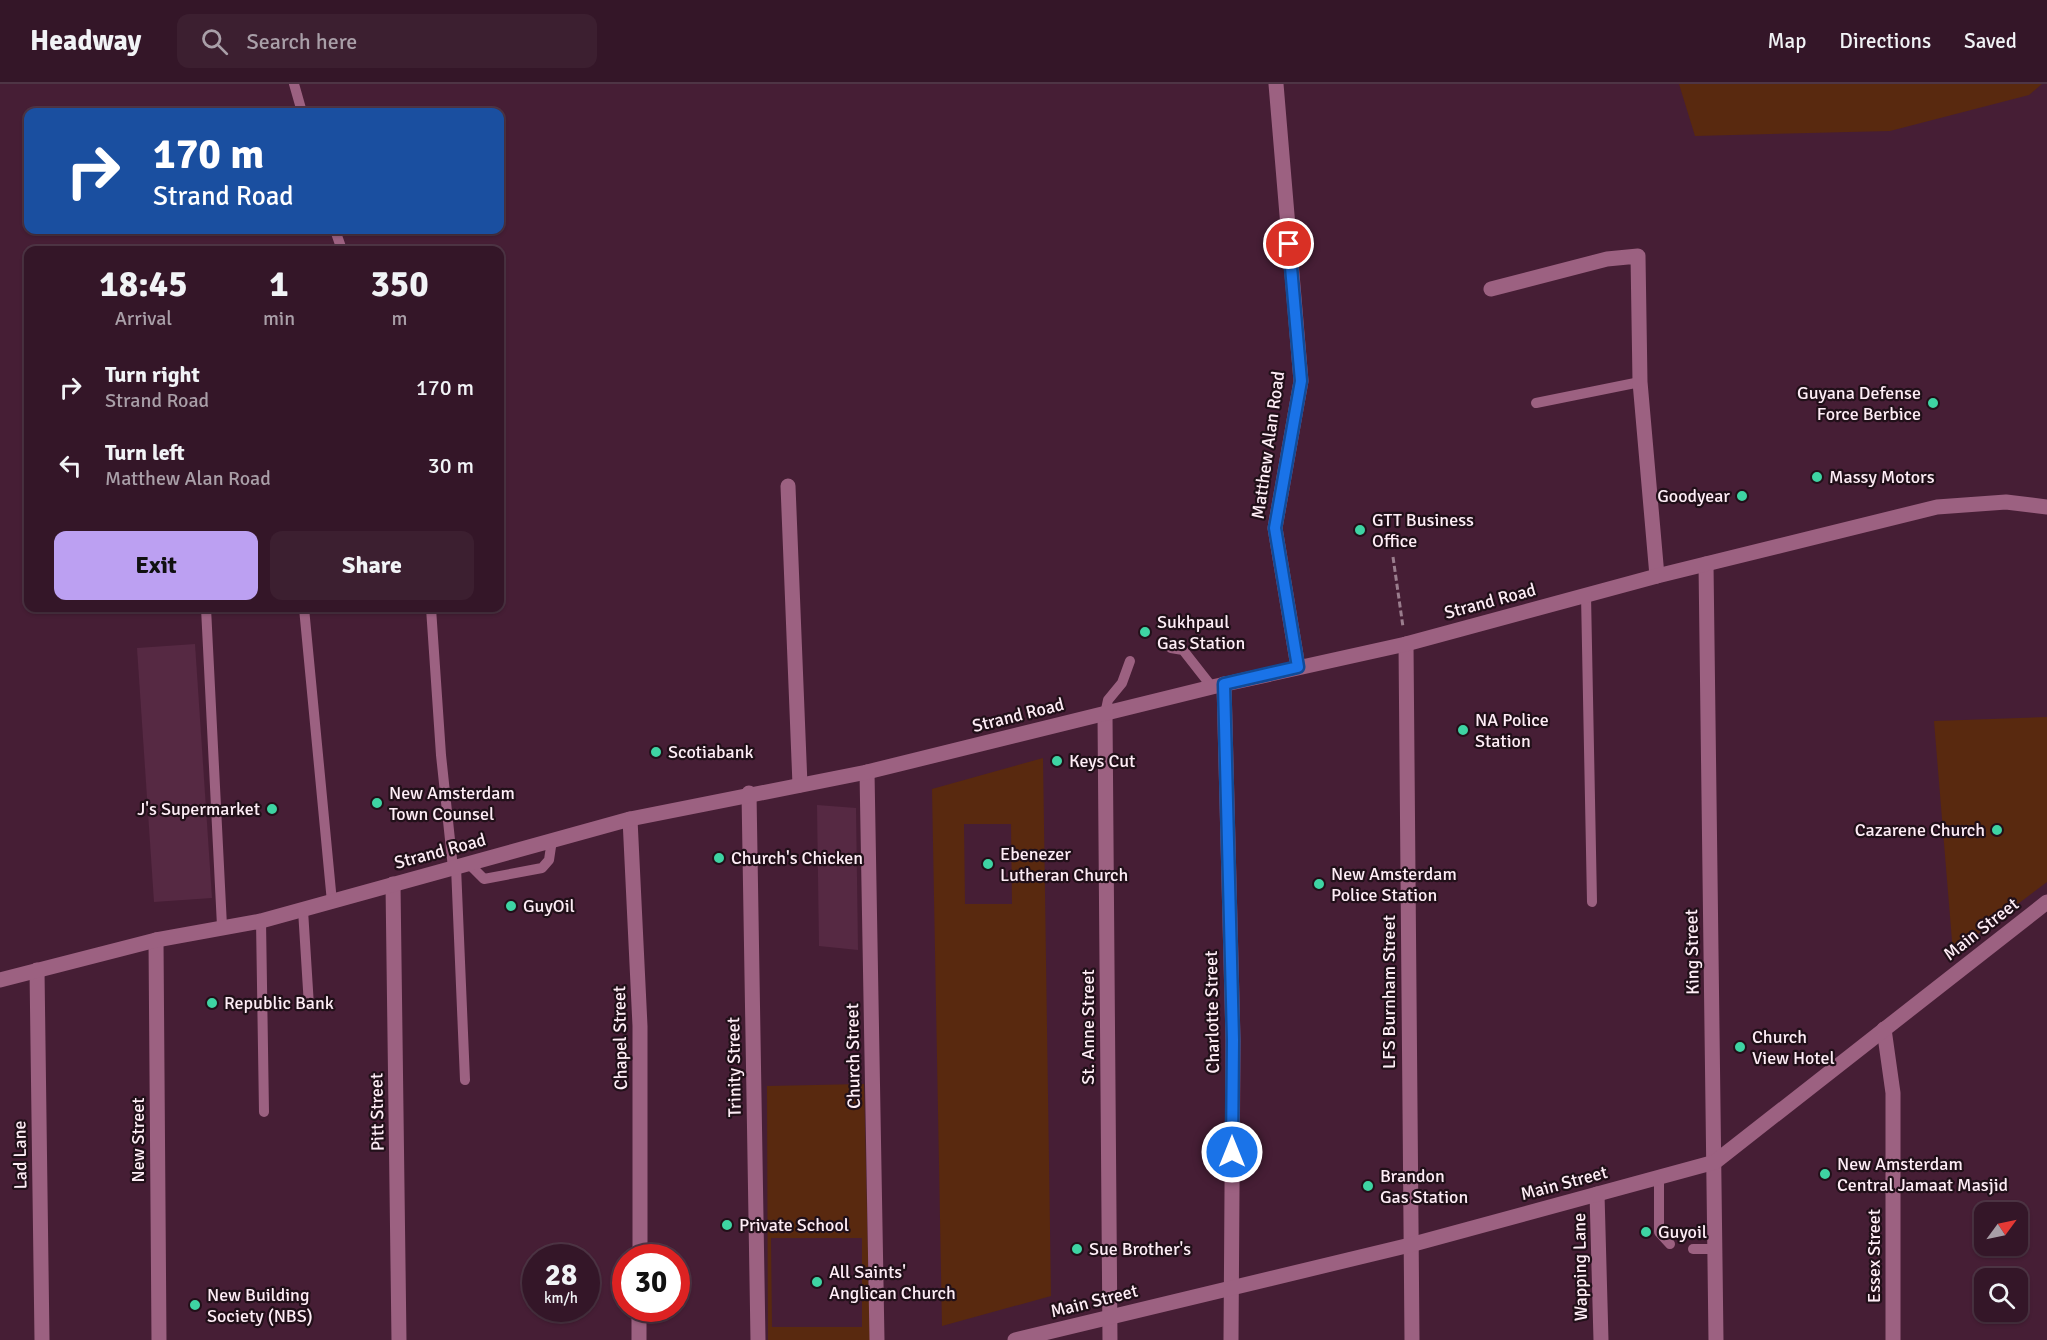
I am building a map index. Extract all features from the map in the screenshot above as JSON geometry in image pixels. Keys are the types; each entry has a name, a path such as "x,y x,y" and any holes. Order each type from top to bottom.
{"street":[{"name":"Matthew Alan Road","path":"1276,84 1301,381 1275,528 1298,667"},
{"path":"1491,290 1596,262 1638,256 1640,382 1657,576"},
{"path":"788,486 800,785"},
{"name":"Strand Road","path":"0,980 156,940 222,926 261,921 630,819 749,793 867,772 1218,685 1406,644 1657,576 1936,507 2006,501 2047,507"},
{"name":"King Street","path":"1706,564 1716,1340"},
{"name":"LFS Burnham Street","path":"1406,644 1412,1340"},
{"name":"Charlotte Street","path":"1218,685 1233,1040 1231,1340"},
{"name":"St. Anne Street","path":"1105,714 1110,1340"},
{"name":"Church Street","path":"867,772 878,1340"},
{"name":"Trinity Street","path":"749,793 758,1340"},
{"name":"Chapel Street","path":"630,819 640,1026 640,1244"},
{"name":"Pitt Street","path":"393,884 399,1340"},
{"name":"Main Street","path":"1015,1340 1410,1245 1715,1162 2047,902"},
{"name":"New Street","path":"156,940 159,1340"},
{"name":"Lad Lane","path":"37,970 42,1340"},
{"name":"Essex Street","path":"1884,1029 1893,1093 1893,1340"},
{"name":"Wapping Lane","path":"1598,1194 1601,1340"},
{"path":"639,1322 639,1340"}],"lane":[{"path":"294,84 301,108"},
{"path":"1536,403 1640,382"},
{"path":"1586,595 1592,902"},
{"path":"206,612 222,926"},
{"path":"304,612 332,902"},
{"path":"431,612 441,755 460,866 465,1080"},
{"path":"1171,648 1183,650 1218,685"},
{"path":"1105,714 1108,700 1122,683 1130,661"},
{"path":"460,866 484,879 543,868 549,860 552,840"},
{"path":"303,910 309,1006"},
{"path":"261,921 264,1112"},
{"path":"1659,1177 1659,1232 1670,1244"},
{"path":"1694,1249 1715,1249"}],"path":[{"path":"1393,557 1406,644"}],"shaded area":[{"path":"1679,84 2042,84 2029,95 1890,131 1695,136"},
{"path":"195,644 212,898 154,902 137,648"},
{"path":"2047,717 2047,882 1953,953 1934,721"},
{"path":"1043,758 1051,1296 942,1326 932,789","holes":["964,824 1011,824 1012,904 965,904"]},
{"path":"817,805 856,808 858,950 819,946"},
{"path":"864,1084 870,1340 768,1340 767,1086","holes":["771,1238 862,1238 862,1327 772,1327"]}],"place":[{"name":"Guyana Defense Force Berbice","path":"1933,403"},
{"name":"Massy Motors","path":"1817,477"},
{"name":"Goodyear","path":"1742,496"},
{"name":"GTT Business Office","path":"1360,530"},
{"name":"Sukhpaul Gas Station","path":"1145,632"},
{"name":"NA Police Station","path":"1463,730"},
{"name":"Scotiabank","path":"656,752"},
{"name":"Keys Cut","path":"1057,761"},
{"name":"New Amsterdam Town Counsel","path":"377,803"},
{"name":"J's Supermarket","path":"272,809"},
{"name":"Cazarene Church","path":"1997,830"},
{"name":"Church's Chicken","path":"719,858"},
{"name":"Ebenezer Lutheran Church","path":"988,864"},
{"name":"New Amsterdam Police Station","path":"1319,884"},
{"name":"GuyOil","path":"511,906"},
{"name":"Republic Bank","path":"212,1003"},
{"name":"Church View Hotel","path":"1740,1047"},
{"name":"New Amsterdam Central Jamaat Masjid","path":"1825,1174"},
{"name":"Brandon Gas Station","path":"1368,1186"},
{"name":"Private School","path":"727,1225"},
{"name":"Guyoil","path":"1646,1232"},
{"name":"Sue Brother's","path":"1077,1249"},
{"name":"All Saints' Anglican Church","path":"817,1282"},
{"name":"New Building Society (NBS)","path":"195,1305"}],"route":[{"path":"1232,1152 1233,1040 1224,684 1298,667 1275,528 1301,381 1289,244"}]}
